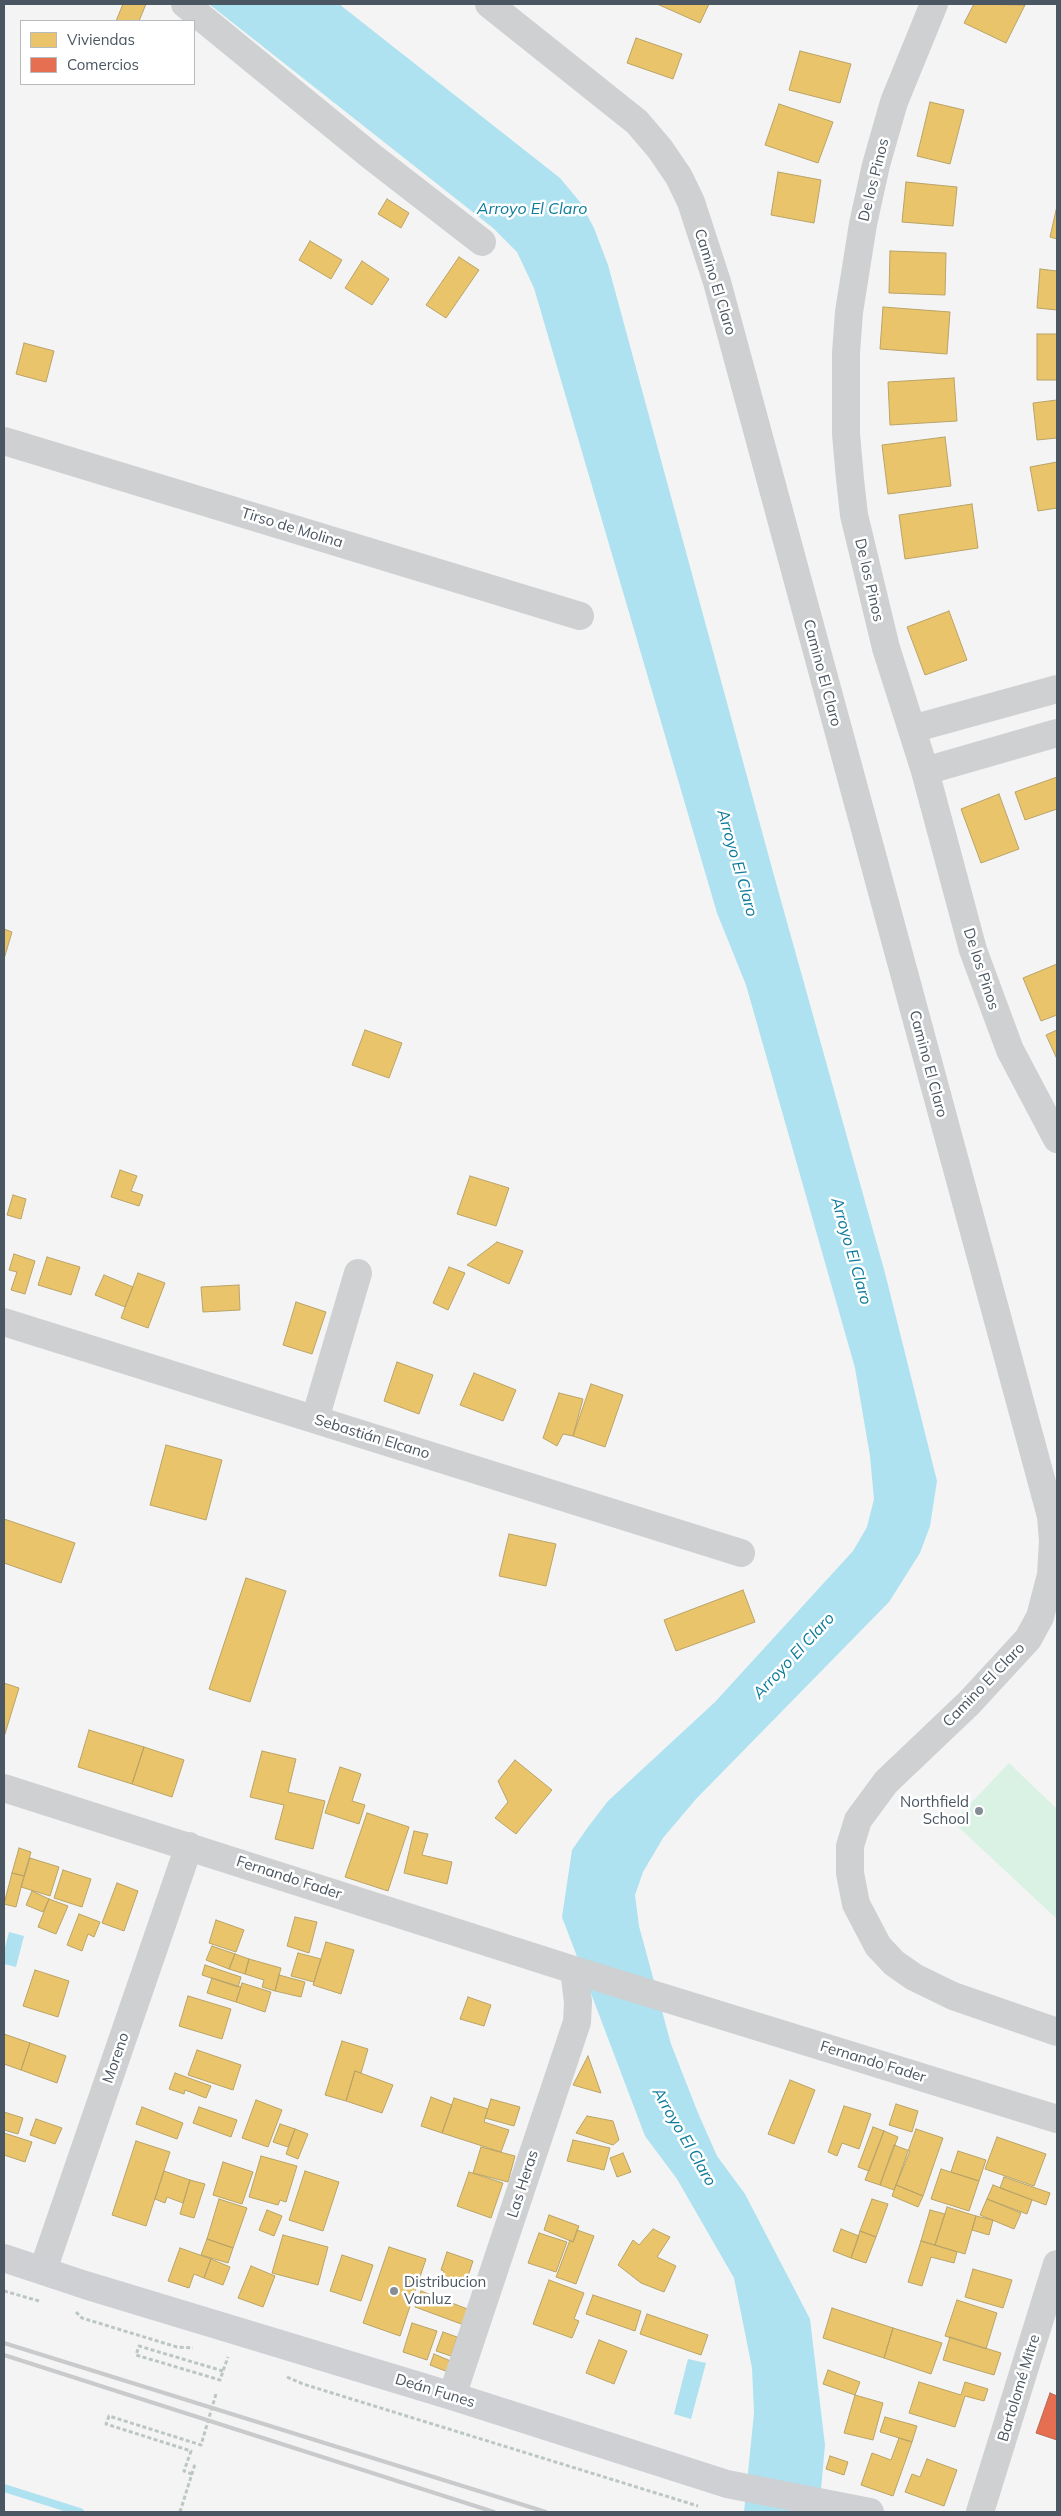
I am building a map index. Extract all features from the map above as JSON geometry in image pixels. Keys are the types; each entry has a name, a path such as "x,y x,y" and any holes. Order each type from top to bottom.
{"main road":[{"name":"Deán Funes","path":"4,2258 452,2396 727,2484 870,2512"}],"street":[{"path":"185,4 371,156 482,242"},
{"name":"Camino El Claro","path":"489,4 637,122 660,149 679,177 691,202 717,282 1051,1516 1053,1541 1051,1575 1040,1617 1028,1639 970,1703 886,1782 858,1820 850,1846 850,1873 856,1904 878,1946 894,1963 914,1977 953,1996 1057,2032"},
{"name":"De los Pinos","path":"934,4 894,102 876,165 863,224 849,312 846,362 846,434 854,515 886,648 925,771 973,950 995,1011 1021,1074 1057,1138"},
{"name":"Tirso de Molina","path":"4,441 580,616"},
{"path":"912,729 1057,689"},
{"path":"925,771 1057,733"},
{"path":"315,1419 358,1273"},
{"name":"Sebastián Elcano","path":"4,1322 741,1553"},
{"name":"Fernando Fader","path":"4,1788 574,1970 1057,2120"},
{"name":"Moreno","path":"43,2270 189,1846"},
{"name":"Las Heras","path":"452,2396 577,2022 578,2002 574,1970"},
{"name":"Bartolomé Mitre","path":"980,2512 1057,2264"},
{"path":"4,2270 27,2272 43,2270"}],"path":[{"path":"4,2291 40,2301"},
{"path":"67,2309 76,2311 82,2318 177,2347 201,2349"},
{"path":"223,2371 138,2346 136,2354 220,2380 223,2371 228,2356"},
{"path":"219,2353 234,2359"},
{"path":"278,2372 303,2384 692,2505 701,2506"},
{"path":"192,2474 184,2472 191,2451 106,2424 109,2416 201,2445 216,2394"},
{"path":"180,2512 195,2464"}],"green space":[{"path":"1009,1763 1057,1809 1057,1919 953,1822"}],"water":[{"name":"Arroyo El Claro","path":"209,4 339,4 560,178 580,202 594,228 608,265 773,872 885,1273 937,1481 930,1526 920,1553 889,1602 696,1799 663,1838 643,1872 635,1895 639,1926 671,2044 698,2113 717,2156 745,2194 810,2319 825,2445 819,2512 744,2512 754,2413 752,2368 734,2278 677,2179 645,2136 562,1917 572,1850 608,1801 715,1702 853,1551 867,1527 874,1499 870,1456 855,1368 746,985 717,913 534,288 517,252 493,228"},
{"path":"9,1932 24,1936 16,1967 4,1964 4,1951"},
{"path":"688,2359 706,2363 691,2419 674,2414"}],"building: Viviendas":[{"path":"123,4 146,4 139,20 116,20"},
{"path":"657,4 709,4 700,23"},
{"path":"974,4 1025,5 1006,43 964,23"},
{"path":"636,38 682,54 673,79 627,63"},
{"path":"800,51 851,64 840,103 789,90"},
{"path":"930,102 964,110 950,164 917,156"},
{"path":"779,104 833,122 818,163 765,145"},
{"path":"778,172 821,180 814,223 771,215"},
{"path":"906,182 957,187 953,226 902,222"},
{"path":"387,199 409,213 401,228 378,214"},
{"path":"1057,206 1057,239 1050,237"},
{"path":"310,241 342,260 331,279 299,260"},
{"path":"890,251 946,253 945,295 889,293"},
{"path":"459,257 479,270 446,318 426,305"},
{"path":"362,261 389,279 372,305 345,288"},
{"path":"1040,269 1057,271 1057,310 1037,308"},
{"path":"883,307 950,312 947,354 880,349"},
{"path":"1037,334 1057,334 1057,380 1037,380"},
{"path":"24,343 54,351 46,382 16,374"},
{"path":"954,378 957,421 890,425 888,382"},
{"path":"1057,400 1057,438 1037,440 1033,403"},
{"path":"945,437 951,486 888,494 882,445"},
{"path":"1057,462 1057,508 1038,511 1030,467"},
{"path":"972,504 978,548 905,559 899,515"},
{"path":"949,611 967,660 925,675 907,627"},
{"path":"1057,777 1057,809 1025,820 1015,792"},
{"path":"999,794 1019,849 981,863 961,809"},
{"path":"4,929 12,932 4,959"},
{"path":"1057,964 1057,1015 1041,1021 1023,978"},
{"path":"365,1030 402,1043 389,1078 352,1065"},
{"path":"1057,1030 1057,1059 1046,1035"},
{"path":"120,1170 137,1176 131,1191 143,1195 139,1206 111,1197"},
{"path":"470,1176 509,1188 496,1226 457,1214"},
{"path":"13,1195 26,1199 21,1219 7,1215"},
{"path":"497,1242 523,1251 509,1284 467,1265"},
{"path":"14,1254 35,1261 25,1294 11,1290 17,1272 9,1270"},
{"path":"47,1257 80,1267 71,1295 38,1285"},
{"path":"449,1267 465,1273 448,1310 433,1303"},
{"path":"138,1273 165,1283 148,1328 121,1318"},
{"path":"104,1275 133,1287 125,1307 95,1295"},
{"path":"239,1285 240,1310 203,1312 201,1287"},
{"path":"296,1302 326,1312 312,1354 283,1345"},
{"path":"397,1362 433,1375 419,1414 384,1401"},
{"path":"474,1373 516,1390 503,1421 460,1405"},
{"path":"591,1384 623,1395 605,1447 573,1436"},
{"path":"559,1393 583,1399 573,1436 563,1434 557,1446 543,1438"},
{"path":"166,1445 222,1460 206,1520 150,1505"},
{"path":"4,1519 75,1543 61,1583 4,1563"},
{"path":"509,1534 556,1544 546,1586 499,1576"},
{"path":"246,1578 286,1591 250,1702 209,1689"},
{"path":"743,1590 755,1622 676,1651 664,1620"},
{"path":"4,1683 19,1688 4,1737"},
{"path":"89,1730 144,1747 132,1784 78,1767"},
{"path":"144,1747 184,1760 172,1797 132,1784"},
{"path":"262,1751 296,1759 288,1792 325,1801 313,1849 275,1839 284,1805 250,1797"},
{"path":"515,1760 552,1790 516,1834 495,1818 508,1802 498,1781"},
{"path":"340,1767 361,1774 352,1801 365,1805 359,1824 325,1813"},
{"path":"367,1813 409,1827 388,1891 345,1877"},
{"path":"414,1831 428,1834 422,1855 452,1862 447,1884 404,1873"},
{"path":"19,1848 31,1852 24,1876 12,1873"},
{"path":"30,1858 59,1867 50,1896 21,1887"},
{"path":"63,1870 91,1879 82,1907 54,1898"},
{"path":"12,1873 24,1876 16,1907 4,1904"},
{"path":"117,1883 138,1891 124,1931 102,1923"},
{"path":"32,1891 49,1899 43,1912 26,1905"},
{"path":"49,1899 68,1906 56,1934 38,1927"},
{"path":"79,1914 100,1922 94,1937 88,1934 82,1951 67,1945"},
{"path":"295,1917 317,1922 309,1953 287,1946"},
{"path":"216,1920 244,1930 236,1952 209,1943"},
{"path":"326,1942 354,1950 341,1994 313,1985"},
{"path":"212,1946 235,1954 229,1969 206,1960"},
{"path":"298,1953 321,1959 314,1982 291,1976"},
{"path":"235,1954 249,1959 245,1974 229,1969"},
{"path":"249,1959 281,1968 275,1991 262,1987 264,1980 245,1974"},
{"path":"205,1965 241,1977 238,1987 202,1975"},
{"path":"35,1970 69,1981 58,2017 23,2006"},
{"path":"279,1975 305,1982 301,1997 275,1991"},
{"path":"212,1978 241,1987 236,2002 207,1993"},
{"path":"242,1983 271,1992 265,2012 236,2002"},
{"path":"188,1996 231,2009 222,2039 179,2026"},
{"path":"468,1997 491,2005 484,2026 460,2019"},
{"path":"4,2034 30,2043 21,2070 4,2064"},
{"path":"342,2041 368,2049 361,2073 355,2071 346,2101 325,2095"},
{"path":"30,2043 66,2056 57,2083 21,2070"},
{"path":"197,2050 241,2065 233,2090 188,2075"},
{"path":"588,2056 601,2093 573,2085"},
{"path":"355,2071 393,2085 382,2113 346,2101"},
{"path":"175,2073 211,2086 206,2098 185,2090 184,2094 169,2089"},
{"path":"790,2080 815,2090 794,2144 768,2134"},
{"path":"431,2097 452,2105 442,2133 421,2126"},
{"path":"454,2098 488,2109 484,2122 509,2130 501,2152 442,2133"},
{"path":"491,2099 520,2107 514,2126 485,2118"},
{"path":"256,2100 282,2110 268,2147 242,2138"},
{"path":"896,2104 918,2111 912,2132 889,2125"},
{"path":"844,2106 871,2114 859,2149 842,2143 837,2156 828,2152"},
{"path":"142,2107 183,2123 177,2139 136,2124"},
{"path":"199,2107 237,2120 231,2137 193,2123"},
{"path":"4,2112 23,2118 18,2134 4,2130"},
{"path":"587,2116 613,2121 619,2140 613,2145 576,2133"},
{"path":"36,2119 62,2128 55,2144 30,2135"},
{"path":"280,2124 295,2129 288,2147 273,2142"},
{"path":"873,2127 884,2131 869,2171 858,2167"},
{"path":"295,2129 308,2134 298,2159 286,2154"},
{"path":"916,2129 943,2138 923,2196 896,2185"},
{"path":"884,2131 898,2137 880,2185 865,2180"},
{"path":"4,2133 32,2142 25,2162 4,2155"},
{"path":"997,2137 1046,2154 1034,2186 985,2169"},
{"path":"573,2140 610,2148 604,2170 567,2161"},
{"path":"136,2141 170,2152 146,2226 112,2215"},
{"path":"894,2145 910,2151 894,2190 880,2185"},
{"path":"481,2147 515,2156 508,2182 473,2173"},
{"path":"958,2151 986,2160 979,2181 951,2172"},
{"path":"623,2153 631,2172 617,2177 610,2158"},
{"path":"261,2156 297,2166 286,2202 280,2200 278,2205 249,2197"},
{"path":"223,2162 253,2172 242,2204 213,2195"},
{"path":"941,2169 979,2181 969,2211 931,2199"},
{"path":"164,2171 190,2180 183,2203 167,2197 165,2203 155,2199"},
{"path":"305,2171 339,2182 323,2231 289,2220"},
{"path":"469,2172 503,2183 491,2218 457,2206"},
{"path":"1004,2177 1050,2193 1046,2205 1000,2188"},
{"path":"190,2180 205,2184 194,2218 180,2214"},
{"path":"896,2185 923,2196 918,2207 892,2196"},
{"path":"993,2185 1032,2200 1027,2214 987,2199"},
{"path":"219,2199 247,2208 233,2248 207,2239"},
{"path":"872,2199 888,2204 876,2237 860,2231"},
{"path":"987,2199 1021,2213 1014,2229 980,2215"},
{"path":"947,2207 976,2216 965,2254 935,2245"},
{"path":"267,2210 282,2216 274,2236 259,2230"},
{"path":"930,2210 945,2214 935,2245 921,2241"},
{"path":"549,2215 579,2226 573,2242 544,2230"},
{"path":"976,2216 993,2220 989,2235 972,2230"},
{"path":"653,2229 670,2237 657,2257 676,2266 664,2292 641,2283 618,2265 633,2240 639,2245"},
{"path":"841,2229 859,2236 851,2258 833,2251"},
{"path":"577,2230 594,2236 576,2284 556,2277 570,2240 573,2242"},
{"path":"860,2231 876,2237 866,2263 851,2258"},
{"path":"539,2233 567,2242 556,2272 528,2263"},
{"path":"283,2235 328,2247 318,2285 272,2273"},
{"path":"207,2239 233,2248 228,2263 201,2255"},
{"path":"921,2241 957,2252 954,2263 931,2257 922,2286 908,2282"},
{"name":"Distribucion Vanluz","path":"389,2247 426,2259 400,2336 363,2323"},
{"path":"180,2248 211,2259 204,2278 194,2274 189,2288 168,2281"},
{"path":"447,2252 473,2261 464,2288 441,2280 444,2271 441,2270"},
{"path":"342,2255 373,2265 361,2301 330,2291"},
{"path":"211,2259 230,2267 223,2285 204,2278"},
{"path":"251,2266 275,2276 263,2307 238,2298"},
{"path":"973,2269 1012,2280 1003,2308 965,2297"},
{"path":"549,2280 584,2293 574,2319 579,2321 572,2338 533,2324"},
{"path":"421,2291 470,2310 464,2325 415,2307"},
{"path":"593,2295 641,2311 635,2331 586,2314"},
{"path":"957,2300 997,2313 986,2349 945,2336"},
{"path":"832,2308 893,2328 884,2358 823,2338"},
{"path":"647,2314 708,2335 701,2355 640,2334"},
{"path":"412,2323 437,2331 427,2360 403,2352"},
{"path":"893,2328 942,2343 931,2374 884,2358"},
{"path":"443,2332 457,2337 451,2356 436,2351"},
{"path":"950,2337 1001,2353 994,2375 943,2360"},
{"path":"599,2340 627,2351 614,2384 586,2373"},
{"path":"434,2354 453,2362 448,2372 430,2365"},
{"path":"828,2370 860,2382 855,2395 823,2384"},
{"path":"919,2382 961,2395 965,2382 988,2389 984,2401 965,2396 955,2427 909,2413"},
{"path":"855,2395 883,2403 873,2440 844,2433"},
{"path":"885,2417 917,2426 912,2442 880,2432"},
{"path":"899,2438 912,2442 893,2496 861,2485 872,2453 891,2460"},
{"path":"830,2456 848,2462 844,2475 826,2469"},
{"path":"927,2459 957,2470 944,2506 905,2492 912,2474 920,2477"}],"building: Comercios":[{"path":"1050,2393 1057,2396 1057,2440 1036,2433"}],"waterway":[{"path":"4,2488 80,2512"}],"railway":[{"path":"4,2343 546,2512"},
{"path":"4,2355 494,2512"}],"place":[{"name":"Northfield School","path":"979,1811"},
{"name":"Distribucion Vanluz","path":"394,2291"}]}
